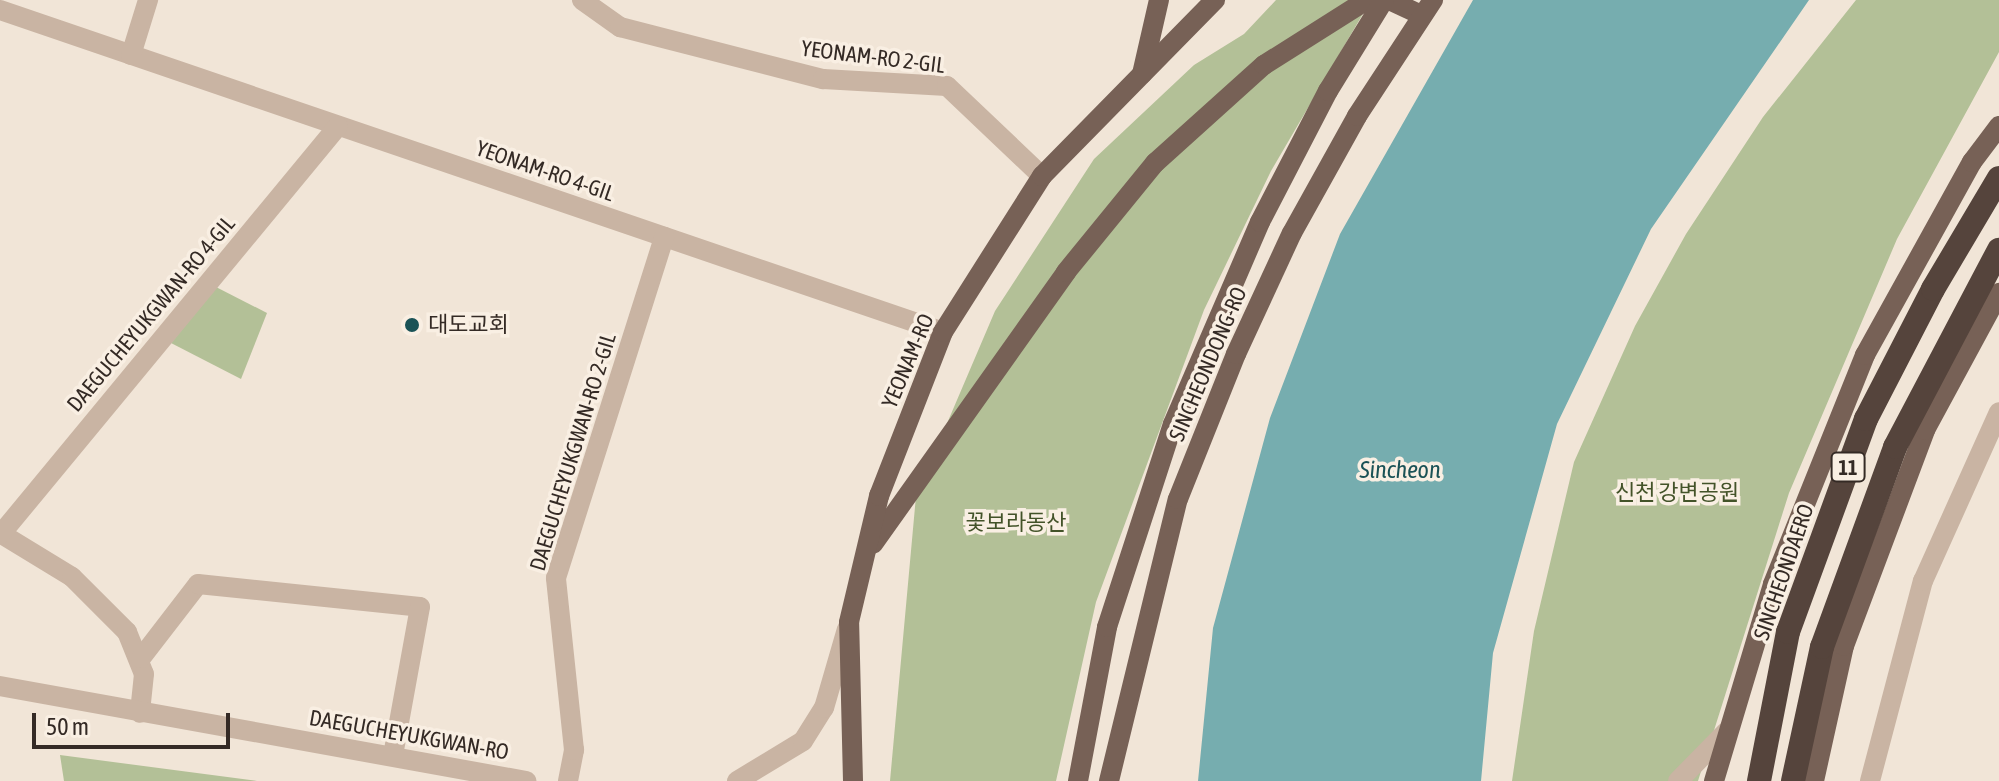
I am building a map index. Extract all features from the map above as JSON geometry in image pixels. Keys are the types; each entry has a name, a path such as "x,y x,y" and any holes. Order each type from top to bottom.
{"highway":[{"name":"SINCHEONDAERO","path":"1759,781 1788,632 1866,419 1933,289 1999,178"},
{"name":"11","path":"1793,781 1822,647 1895,447 1999,250"}],"main road":[{"path":"1141,75 1159,0"},
{"name":"YEONAM-RO","path":"853,781 849,622 879,496 943,332 1042,176 1215,0"},
{"path":"866,554 1066,272 1155,163 1264,65 1367,0"},
{"path":"1386,0 1427,7"},
{"name":"SINCHEONDONG-RO","path":"1078,781 1107,627 1173,424 1260,222 1328,91 1386,0"},
{"name":"SINCHEONDONG-RO","path":"1109,781 1178,499 1236,354 1292,233 1427,7"},
{"path":"1714,781 1726,732 1773,584 1865,355 1972,162 1998,129"},
{"path":"1814,781 1844,646 1925,430 1999,293"}],"street":[{"path":"131,55 148,0"},
{"name":"YEONAM-RO 2-GIL","path":"582,0 620,27 823,79 947,86 1042,176"},
{"name":"YEONAM-RO 4-GIL","path":"0,10 943,332"},
{"name":"DAEGUCHEYUKGWAN-RO 4-GIL","path":"0,534 338,126"},
{"name":"DAEGUCHEYUKGWAN-RO 2-GIL","path":"568,781 574,750 556,578 664,237"},
{"path":"1870,781 1923,581 1999,412"},
{"path":"0,534 72,577 127,632 141,658 145,681 140,713"},
{"path":"141,658 198,584 420,607 393,755"},
{"path":"737,781 803,741 824,708 849,622"},
{"name":"DAEGUCHEYUKGWAN-RO","path":"0,686 526,781"},
{"path":"1678,781 1726,732"}],"green space":[{"name":"꽃보라동산","path":"1276,0 1371,0 1271,171 1204,310 1096,602 1056,781 890,781 916,496 995,311 1094,159 1194,65 1244,34"},
{"name":"신천 강변공원","path":"1856,0 1999,0 1999,52 1897,239 1789,493 1698,781 1512,781 1534,631 1574,462 1635,326 1686,234 1763,117"},
{"path":"216,287 267,313 241,379 171,343"},
{"path":"60,755 257,781 64,781"}],"water":[{"name":"Sincheon","path":"1473,0 1809,0 1651,229 1557,424 1493,653 1481,781 1198,781 1213,628 1270,418 1340,234"}],"place":[{"name":"대도교회","path":"412,325"}]}
